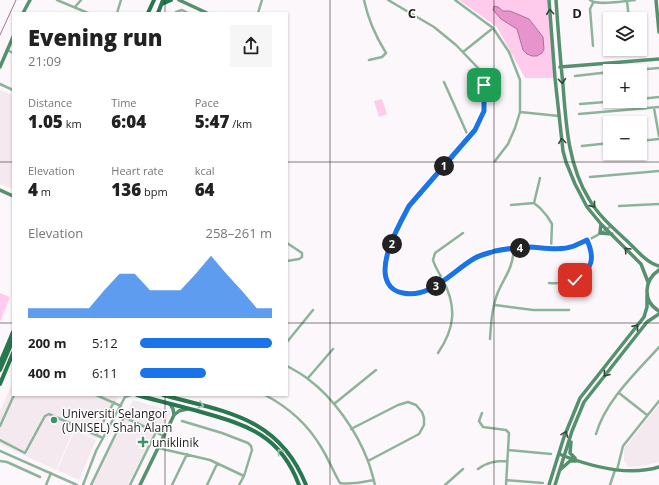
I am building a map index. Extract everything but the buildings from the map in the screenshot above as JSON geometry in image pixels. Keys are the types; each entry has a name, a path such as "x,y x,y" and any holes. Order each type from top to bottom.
{"main road":[{"path":"24,12 30,0"},
{"path":"148,12 154,0"},
{"path":"158,12 163,0"},
{"path":"161,5 171,0"},
{"path":"179,0 206,12"},
{"path":"548,0 559,116 566,162 587,207 601,224 641,264 648,282"},
{"path":"556,0 565,114 572,161 579,182 589,201 611,226 646,258 659,266"},
{"path":"657,3 659,32"},
{"path":"0,67 12,39"},
{"path":"555,68 659,59"},
{"path":"0,190 12,196"},
{"path":"601,224 600,233 612,234"},
{"path":"549,485 564,437 580,398 644,317 647,307 648,282 652,275 659,270"},
{"path":"647,295 650,303 659,311"},
{"path":"555,485 572,431 584,402 647,322 659,314"},
{"path":"0,363 12,334"},
{"path":"0,370 12,344"},
{"path":"0,384 11,360"},
{"path":"140,396 235,422 253,429 276,447 295,474 299,485"},
{"path":"171,396 242,417 256,424 282,444 301,471 306,485"},
{"path":"170,403 174,415"},
{"path":"140,485 174,415 181,410 190,409"},
{"path":"572,431 570,453 581,461"},
{"path":"559,454 616,470 643,470 659,466"},
{"path":"559,471 570,461 581,461"}],"street":[{"path":"57,0 82,12"},
{"path":"75,8 81,0"},
{"path":"118,12 121,0"},
{"path":"258,12 262,0"},
{"path":"364,0 370,21 386,53 382,57 369,60"},
{"path":"388,0 434,27 463,52 479,69 484,85 484,111 475,130 409,206 387,255 385,271 386,279 389,285 399,293 418,294 443,281 475,258 495,252 531,247 551,250 572,247 611,226"},
{"path":"455,0 493,28 509,52 518,74 520,88 520,112 508,144 495,161"},
{"path":"590,0 593,3 635,0"},
{"path":"627,1 628,12"},
{"path":"593,3 590,9 593,46"},
{"path":"176,12 182,10 186,12"},
{"path":"463,52 493,28"},
{"path":"7,50 12,52"},
{"path":"647,69 659,68"},
{"path":"575,76 603,73"},
{"path":"444,82 469,138"},
{"path":"0,84 12,90"},
{"path":"647,99 659,98"},
{"path":"580,104 603,102"},
{"path":"579,114 659,107"},
{"path":"647,140 659,138 654,108"},
{"path":"520,112 559,116"},
{"path":"582,146 603,144"},
{"path":"590,177 659,171"},
{"path":"534,203 540,178"},
{"path":"511,205 534,203 540,208 552,224 551,250"},
{"path":"619,206 659,204"},
{"path":"438,353 446,342 451,330 453,317 451,303 433,260 435,253 463,233"},
{"path":"549,284 558,284 575,280 588,270 592,255 587,240"},
{"path":"288,244 302,253 302,257 299,259 288,261"},
{"path":"490,339 491,319 498,293 511,268 514,249"},
{"path":"495,305 533,310 569,310"},
{"path":"288,341 313,310"},
{"path":"596,434 604,413 619,393 659,347"},
{"path":"308,378 333,349"},
{"path":"288,367 308,378 334,404 359,442 368,461 376,485"},
{"path":"334,404 376,370"},
{"path":"619,393 647,415"},
{"path":"0,426 14,396"},
{"path":"99,396 121,406"},
{"path":"83,485 91,462 125,396"},
{"path":"266,396 300,419 314,435 340,482 348,484 374,480"},
{"path":"610,485 623,446 659,401"},
{"path":"96,435 114,402"},
{"path":"351,429 398,405 408,402 416,405 422,412 424,425 419,434 368,461"},
{"path":"482,413 479,419 483,427 508,431 506,485"},
{"path":"0,440 25,453 47,414 103,438"},
{"path":"91,485 124,417 164,436"},
{"path":"182,422 222,433 248,443 251,446 252,450 244,476 239,485"},
{"path":"130,485 156,432"},
{"path":"158,448 187,454 217,464 244,476"},
{"path":"508,450 551,454"},
{"path":"0,451 77,485"},
{"path":"172,485 187,454"},
{"path":"0,461 7,462 40,477"},
{"path":"478,469 485,464 498,461 507,461"},
{"path":"207,485 217,464"},
{"path":"445,485 463,469"},
{"path":"46,485 51,474"},
{"path":"85,478 92,481"},
{"path":"506,480 528,483 543,483"}],"shaded area":[{"path":"459,0 549,1 555,78 525,78 497,27"},
{"path":"494,6 503,11 510,11 529,19 543,37 544,49 542,53 537,56 527,54 523,50 517,29 501,19 493,10"},
{"path":"0,90 12,95 12,189 0,184"},
{"path":"382,99 387,114 379,117 374,101"},
{"path":"0,293 10,297 0,322"},
{"name":"Universiti Selangor (UNISEL) Shah Alam","path":"12,383 12,396 118,397 97,439 74,429 56,470 0,444 0,411"},
{"path":"133,400 170,411 170,414 161,433 155,431 128,485 92,485"},
{"path":"659,405 659,462 643,466 629,467 624,462 624,448"},
{"path":"75,430 96,440 79,480 57,470"}],"waterway":[{"path":"0,35 16,0"}],"place":[{"name":"Universiti Selangor (UNISEL) Shah Alam","path":"54,420"},
{"name":"uniklinik","path":"143,442"}],"route":[{"path":"484,85 484,111 475,130 409,206 402,218 387,255 385,271 386,279 389,285 399,293 418,294 443,281 475,258 495,252 531,247 551,250 555,248 572,247 587,240 591,249 591,262 588,270 575,280"}]}
